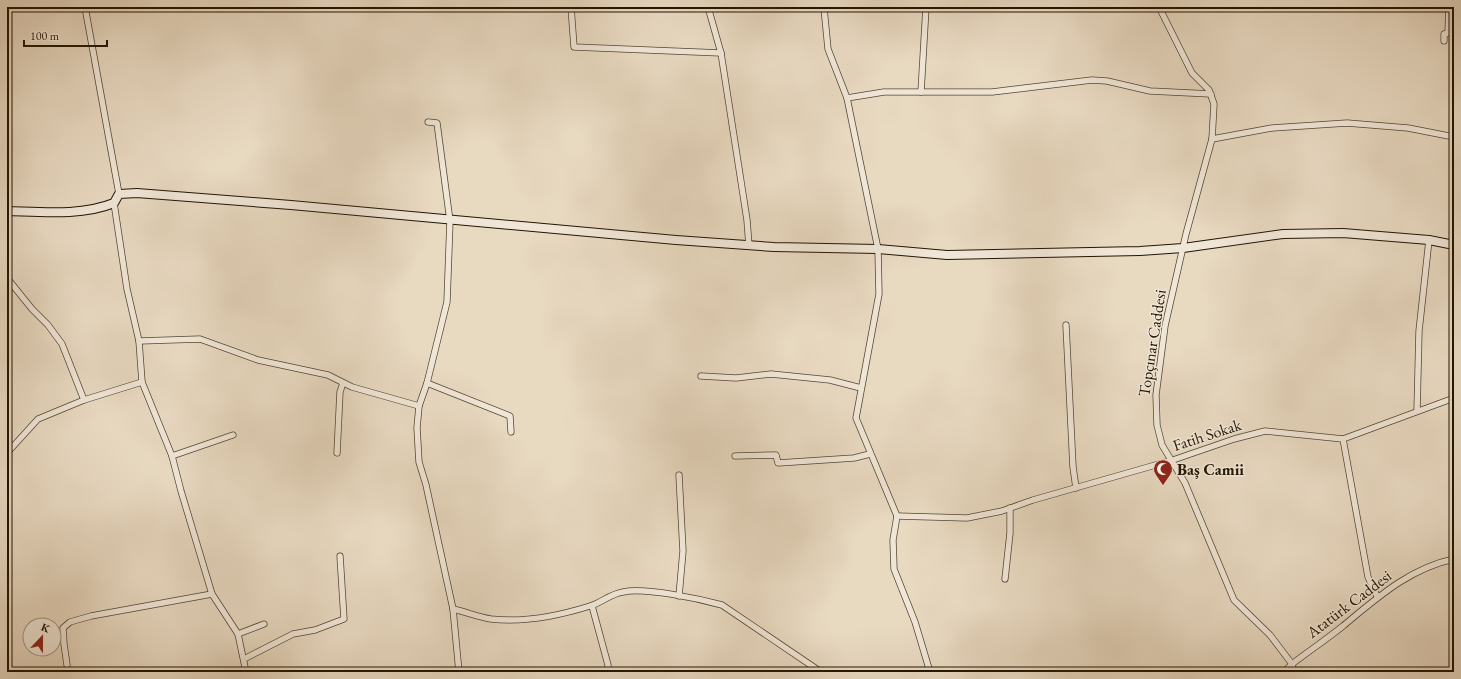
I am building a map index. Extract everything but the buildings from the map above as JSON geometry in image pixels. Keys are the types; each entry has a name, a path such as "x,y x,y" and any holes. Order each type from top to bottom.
{"street":[{"path":"85,7 119,194 114,203 127,289 139,341 142,382 172,456 180,491 212,594 238,634 246,672"},
{"path":"571,7 574,47 721,53"},
{"path":"708,7 721,53 747,220 749,246"},
{"path":"921,92 926,7"},
{"path":"1159,7 1192,73 1209,90 1211,94"},
{"path":"1444,41 1444,34 1448,33 1449,7"},
{"path":"824,8 828,49 847,98 878,250 879,294 856,418 897,516 894,540 894,569 915,622 930,672"},
{"path":"847,98 884,92 992,92 1092,80 1107,81 1150,91 1211,94"},
{"name":"Topçınar Caddesi","path":"1211,94 1214,104 1212,139 1183,248 1165,326 1156,396 1157,425 1162,444 1186,483 1234,600 1270,635 1292,664"},
{"path":"428,122 436,123 450,221 447,302 427,383 419,406 418,428 420,462 453,609 459,672"},
{"path":"1212,139 1272,128 1347,123 1408,128 1454,137"},
{"path":"119,194 137,193 291,205 450,221 749,246 878,250 947,255 1049,254 1183,248 1283,234 1343,233 1429,240 1454,245"},
{"path":"7,211 56,212 104,207 114,203"},
{"path":"1417,411 1419,330 1429,240"},
{"path":"7,278 62,344 84,400"},
{"path":"1066,325 1073,467 1076,488"},
{"path":"139,341 200,339 258,360 328,376 343,383 419,406"},
{"path":"701,376 736,378 770,374 830,380 861,388"},
{"path":"7,453 38,419 84,400 142,382"},
{"path":"337,453 340,392 343,383"},
{"path":"427,383 510,416 511,432"},
{"name":"Fatih Sokak","path":"897,516 967,518 1010,508 1173,460 1234,439 1265,432 1343,439 1454,398"},
{"path":"172,456 233,435"},
{"path":"1343,439 1368,577 1377,596"},
{"path":"735,456 776,455 778,463 854,458 870,454"},
{"path":"679,475 683,551 679,596"},
{"path":"1005,579 1010,508"},
{"path":"244,659 293,634 315,630 344,619 340,556"},
{"name":"Atatürk Caddesi","path":"1284,672 1377,596 1406,578 1438,562 1454,559"},
{"path":"453,609 491,619 524,621 548,618 592,606 604,598 624,591 642,591 704,600 722,605 821,672"},
{"path":"68,665 63,628 70,622 91,616 212,594"},
{"path":"592,606 608,665 608,672"},
{"path":"238,634 264,624"},
{"path":"1292,664 1294,672"}],"place":[{"name":"Baş Camii","path":"1163,486"}]}
